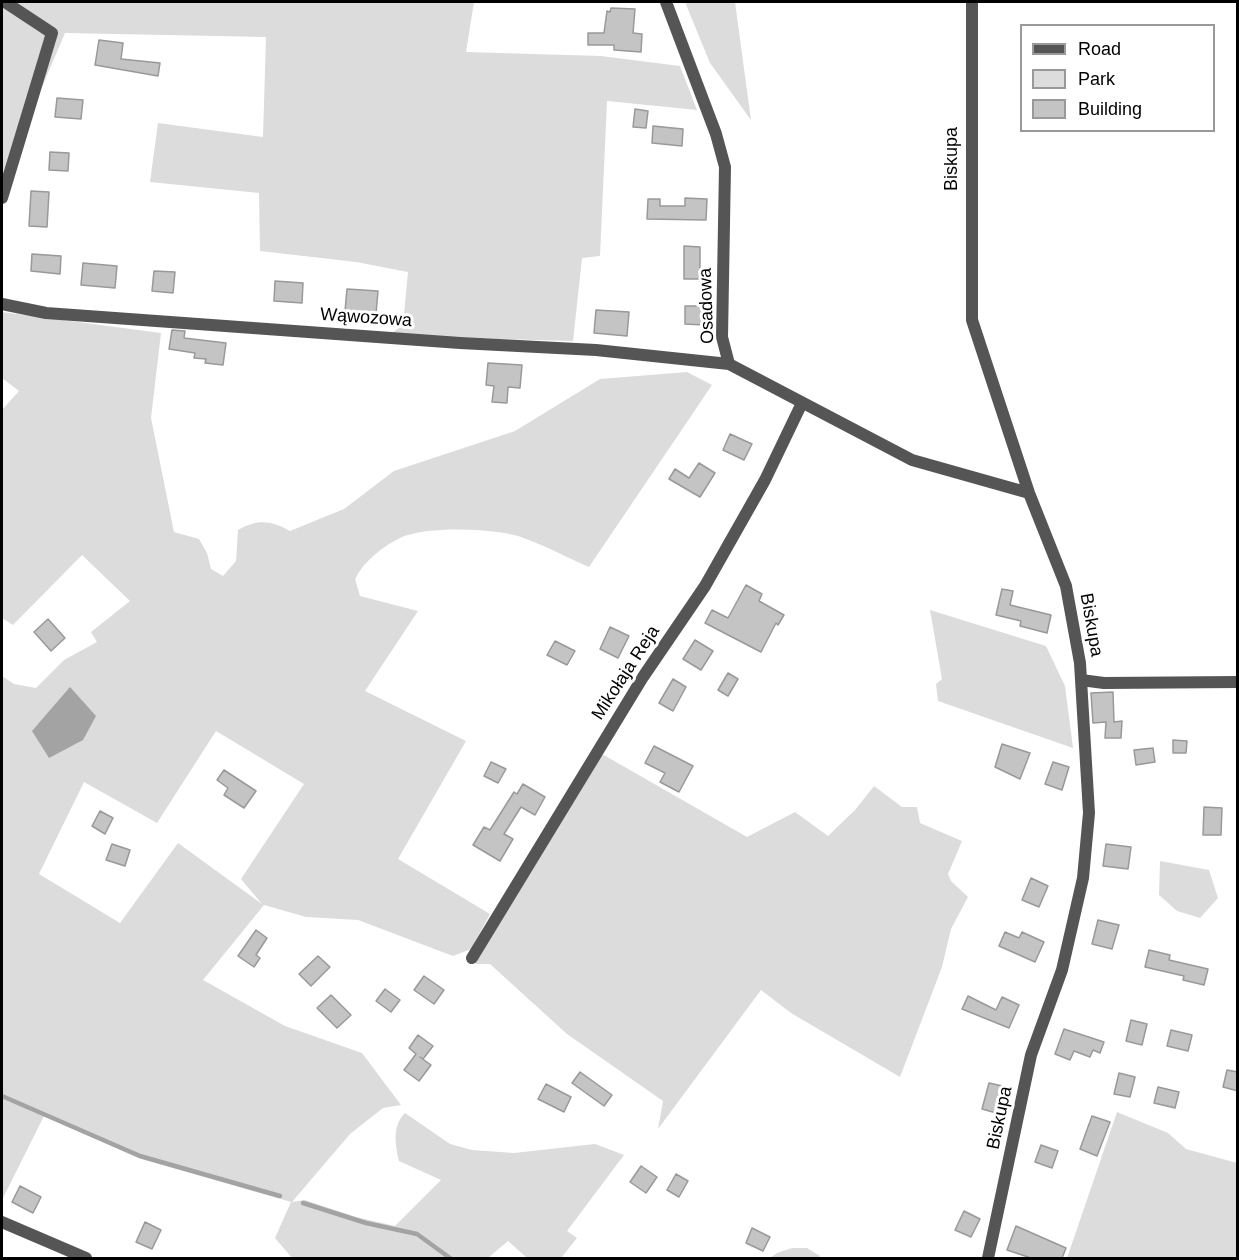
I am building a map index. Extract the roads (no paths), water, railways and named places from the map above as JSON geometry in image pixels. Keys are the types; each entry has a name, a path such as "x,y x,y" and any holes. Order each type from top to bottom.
{"street":[{"path":"2,198 52,33 5,2"},
{"name":"Osadowa","path":"666,2 716,134 725,167 722,337 729,364 912,460 1029,493"},
{"name":"Biskupa","path":"972,2 972,320 1029,493 1066,586 1081,680 1089,813 1083,878 1062,970 1031,1055 988,1258"},
{"name":"Wąwozowa","path":"2,303 46,313 460,344 596,350 729,364"},
{"name":"Mikołaja Reja","path":"472,958 643,677 705,586 765,480 802,403"},
{"path":"1081,680 1238,682"},
{"path":"2,1222 86,1258"}],"waterway":[{"path":"2,1096 140,1156 280,1196"},
{"path":"303,1203 366,1223 417,1234 450,1258"}]}
